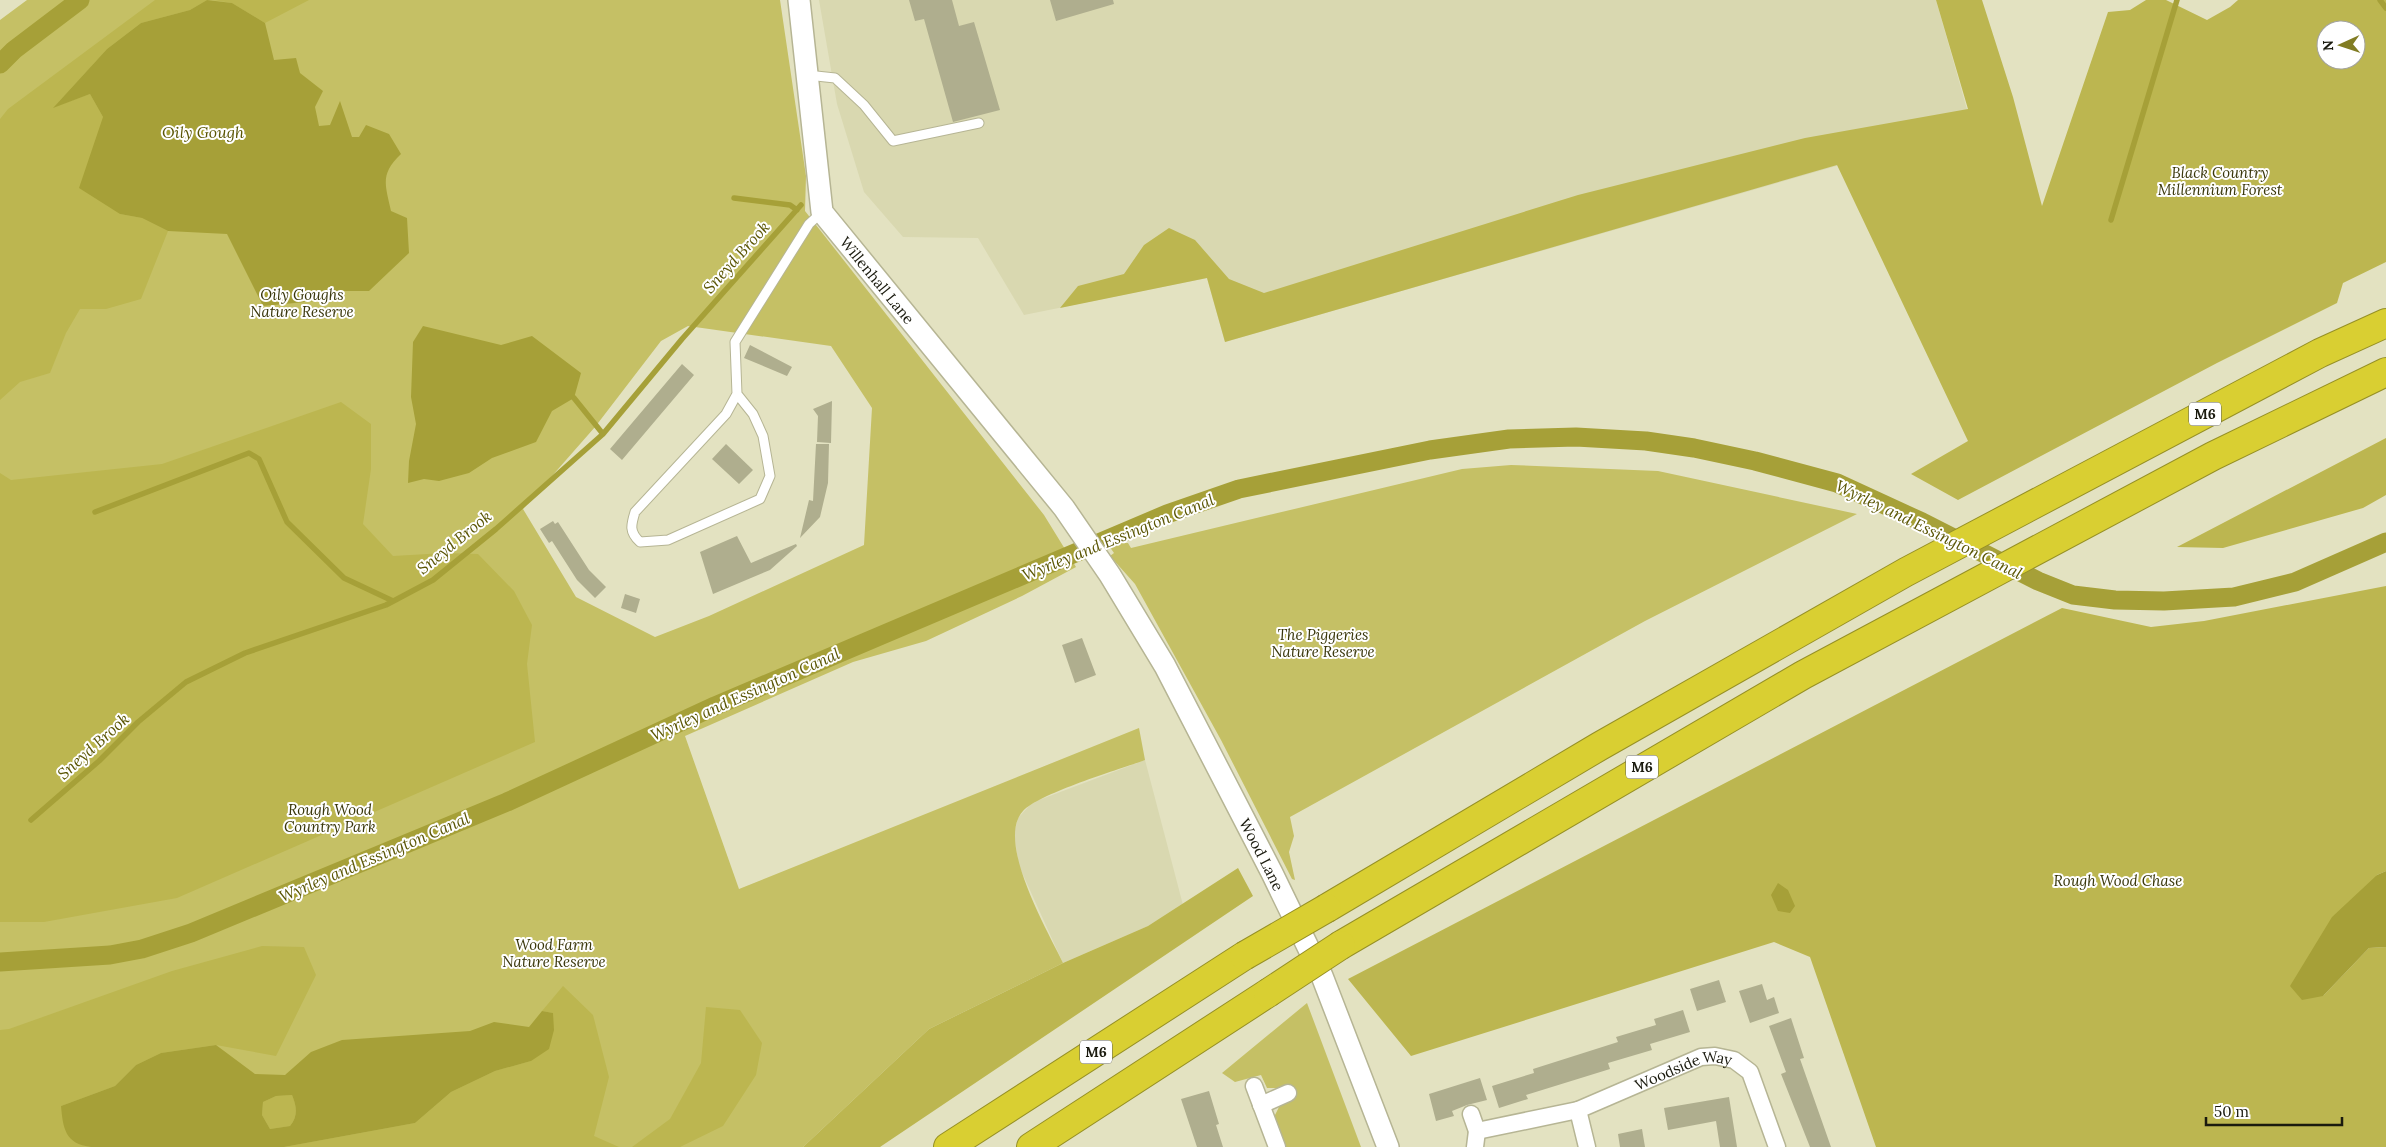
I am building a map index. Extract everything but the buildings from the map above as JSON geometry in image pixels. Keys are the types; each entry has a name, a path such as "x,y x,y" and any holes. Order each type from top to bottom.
{"highway":[{"name":"M6","path":"948,1147 1244,956 1600,746 1906,572 2320,353 2386,323"},
{"name":"M6","path":"1031,1147 1342,945 1794,680 2213,456 2386,372"}],"street":[{"path":"799,0 822,212"},
{"name":"Willenhall Lane","path":"822,212 1064,508 1110,575"},
{"name":"Wood Lane","path":"1110,575 1165,666 1272,873 1322,976 1388,1147"},
{"name":"Woodside Way","path":"1476,1139 1578,1110 1701,1057 1715,1056 1734,1060 1750,1072 1777,1147"},
{"path":"1254,1086 1277,1147"},
{"path":"1261,1105 1288,1093"},
{"path":"1578,1110 1587,1147"},
{"path":"1471,1114 1476,1139"}],"lane":[{"path":"806,75 835,78 864,105 893,141 979,123"},
{"path":"738,394 726,414 635,512 631,528 633,535 640,542 668,540 760,499 770,476 763,436 753,414 738,394 735,342 809,224 822,212"}],"shaded area":[{"path":"819,0 1936,0 1972,127 1225,342 1207,278 1024,315 978,238 903,237 864,192 837,104"},
{"path":"1145,760 1183,905 1148,926 1063,963 1019,866 1014,834 1018,818 1030,805 1039,800"}],"green space":[{"name":"Rough Wood Country Park","path":"27,0 780,0 806,176 805,211 1044,515 1076,567 1022,596 926,641 853,662 685,736 739,889 1139,728 1145,760 1080,782 1045,797 1023,811 1016,825 1015,843 1019,864 1036,909 1063,963 929,1029 803,1147 0,1147 0,20","holes":["688,326 831,346 872,408 864,545 709,616 655,637 576,597 523,509 595,427 661,341"]},
{"path":"155,0 207,0 190,10 141,23 107,49 54,107 90,94 103,117 120,214 142,218 168,231 141,299 106,309 80,309 66,333 50,373 20,382 0,400 0,119 8,109"},
{"path":"213,0 309,0 265,23 232,3"},
{"name":"Black Country Millennium Forest","path":"1936,0 1982,0 2013,97 2042,206 2108,12 2130,10 2146,0 2166,0 2207,20 2230,7 2238,0 2386,0 2386,262 2343,283 2337,303 2217,363 1958,500 1911,474 1968,441 1837,165 1225,342 1207,278 1060,308 1078,286 1124,274 1144,245 1169,228 1195,240 1229,279 1264,293 1578,195 1805,138 1968,109"},
{"path":"341,402 371,424 371,469 363,524 393,556 445,553 478,554 514,591 532,625 527,664 535,742 177,898 44,922 0,922 0,473 11,480 162,464"},
{"path":"2386,438 2386,495 2363,508 2223,548 2177,547"},
{"name":"The Piggeries Nature Reserve","path":"1511,465 1658,471 1857,514 1645,621 1290,817 1294,836 1289,852 1295,880 1292,879 1221,740 1135,584 1110,556 1114,553 1107,543 1128,543 1131,548 1462,469"},
{"name":"Rough Wood Chase","path":"2386,586 2386,871 2377,875 2323,996 2369,948 2386,947 2386,1147 1876,1147 1810,957 1774,942 1411,1056 1348,979 2062,608 2151,627 2204,621"},
{"path":"1238,868 1253,896 880,1147 803,1147 929,1029 1063,963 1148,926"},
{"path":"262,946 304,947 316,975 276,1056 216,1045 161,1053 136,1065 115,1086 61,1106 84,1146 91,1147 0,1147 0,1030 9,1029 172,971"},
{"path":"563,986 593,1015 609,1077 594,1136 619,1147 284,1147 415,1123 451,1092 495,1071 531,1061 553,1013 542,1011"},
{"path":"1307,1003 1361,1147 1286,1147 1274,1117 1279,1107 1290,1100 1288,1088 1267,1088 1261,1075 1235,1082 1222,1073"},
{"path":"706,1007 740,1010 762,1043 756,1075 723,1126 680,1147 632,1147 670,1119 701,1063"},
{"path":"292,1095 296,1111 293,1122 290,1126 270,1129 262,1115 263,1102 276,1096"}],"water":[{"name":"Oily Gough","path":"207,0 232,3 265,23 274,60 296,58 300,73 323,91 315,107 319,126 330,125 340,101 352,137 359,137 366,125 389,134 401,154 394,161 387,174 386,186 391,211 407,218 409,253 369,291 335,291 316,301 263,306 227,234 168,231 142,218 120,214 79,188 103,117 90,94 53,108 107,49 141,23 190,10"},
{"path":"423,326 501,345 532,336 581,373 574,398 552,411 536,442 492,458 469,473 439,481 424,479 408,483 409,461 416,424 411,397 413,342"},
{"path":"2386,871 2386,947 2369,948 2323,996 2302,1000 2290,986 2332,917 2377,875"},
{"path":"1778,883 1788,890 1795,906 1790,913 1778,911 1771,895"},
{"path":"542,1011 553,1013 554,1030 549,1049 531,1061 495,1071 451,1092 415,1123 284,1147 91,1147 71,1139 67,1134 63,1121 61,1106 115,1086 136,1065 161,1053 216,1045 255,1074 285,1075 311,1052 342,1040 470,1031 494,1022 529,1027","holes":["292,1095 296,1107 293,1122 290,1126 270,1129 262,1115 263,1102 276,1096"]}],"waterway":[{"name":"Wyrley and Essington Canal","path":"0,64 14,50 80,0"},
{"path":"2111,220 2177,0"},
{"path":"2380,0 2386,8"},
{"path":"734,198 790,205 797,210"},
{"name":"Sneyd Brook","path":"31,820 99,761 138,722 186,682 245,653 386,605 433,580 496,529 603,434 682,339 801,205"},
{"path":"574,398 603,434"},
{"name":"Wyrley and Essington Canal","path":"0,962 110,955 142,949 191,933 507,802 715,706 1167,514 1239,489 1430,450 1509,439 1576,437 1646,441 1694,448 1755,461 1837,483 1922,522 2038,581 2073,595 2115,600 2164,601 2234,597 2295,582 2386,542"},
{"path":"95,512 249,453 259,459 287,522 344,578 393,601"}],"park label":[{"name":"Oily Goughs Nature Reserve","path":"302,302"},
{"name":"Wood Farm Nature Reserve","path":"554,952"}]}
